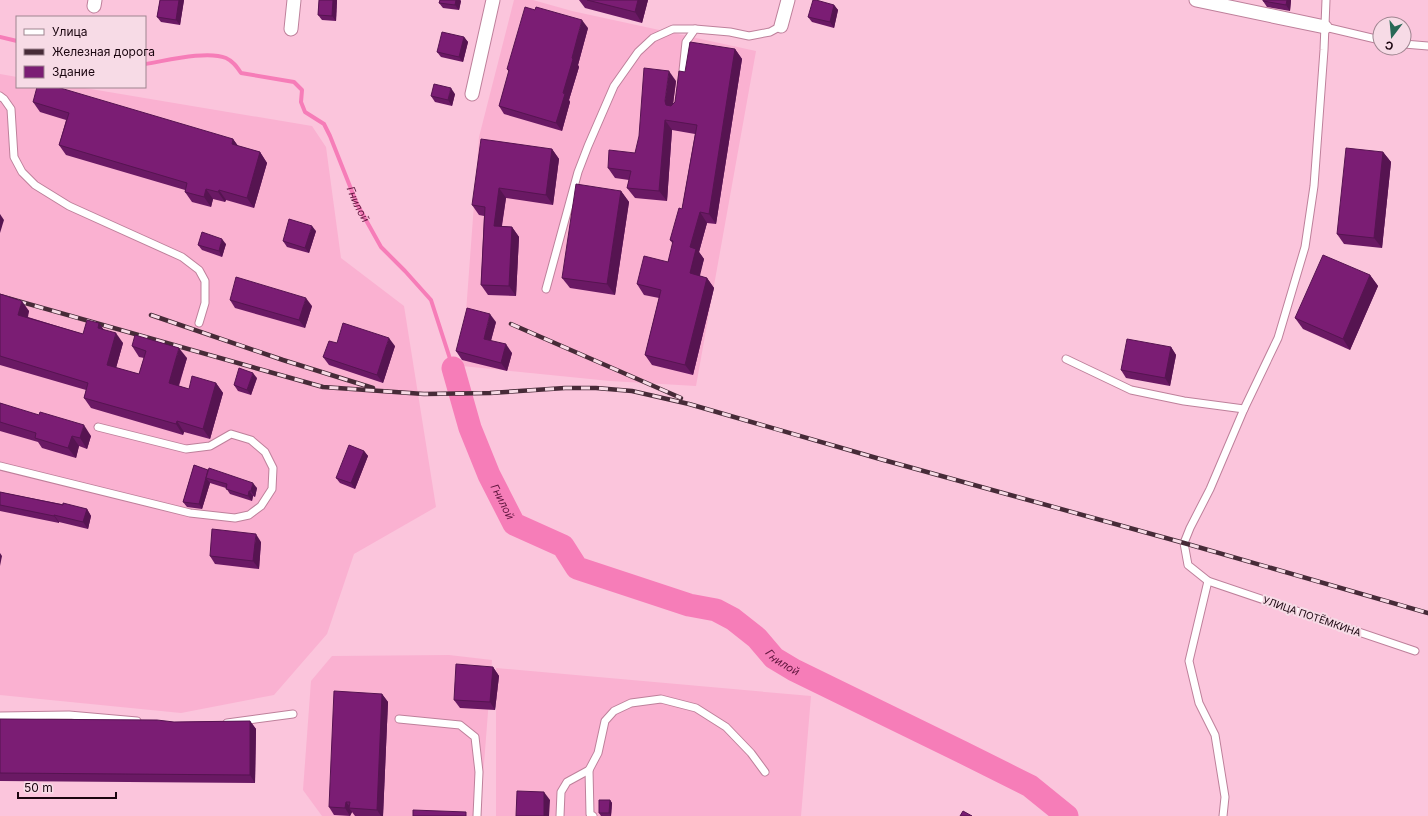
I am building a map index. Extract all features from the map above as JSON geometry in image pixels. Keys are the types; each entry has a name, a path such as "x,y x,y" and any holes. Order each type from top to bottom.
{"street":[{"path":"291,29 294,0"},
{"path":"472,94 493,0"},
{"path":"781,26 788,0"},
{"path":"1196,0 1324,27"}],"lane":[{"name":"УЛИЦА ПОТЁМКИНА","path":"1326,0 1314,186 1305,247 1278,338 1244,409 1210,489 1184,543 1188,565 1208,581 1415,652"},
{"path":"546,289 578,172 588,146 614,86 638,52 653,38 673,29 730,32 749,36 770,32 781,26"},
{"path":"1324,27 1372,38"},
{"path":"680,89 686,42 695,29"},
{"path":"1412,45 1428,46"},
{"path":"0,96 12,109 14,157 22,172 35,185 69,206 182,257 199,270 205,281 205,303 199,323"},
{"path":"1066,359 1131,390 1184,401 1244,409"},
{"path":"0,466 190,513 235,518 249,515 261,506 272,489 273,468 265,452 250,440 231,434 210,446 186,449 98,427"},
{"path":"1208,581 1189,661 1199,703 1215,735 1225,797 1223,816"},
{"path":"593,816 590,814 589,770 598,753 604,721 614,711 631,704 661,699 696,708 726,727 751,753 765,772"},
{"path":"221,723 292,714"},
{"path":"0,716 69,715 148,722"},
{"path":"399,719 460,724 474,737 479,772 477,816"},
{"path":"560,816 561,792 567,782 589,770"}],"shaded area":[{"path":"514,0 533,0 572,11 756,51 696,386 610,381 462,366 479,137"},
{"path":"0,74 16,77 16,88 85,88 312,126 326,147 341,258 404,306 436,507 354,554 327,634 274,695 181,713 0,695"},
{"path":"449,655 492,660 480,816 322,816 303,790 311,681 332,656"},
{"path":"496,668 811,696 801,816 496,816"}],"building":[{"path":"160,0 179,0 176,20 157,17"},
{"path":"319,0 333,0 332,16 318,15"},
{"path":"440,0 456,0 455,5 439,3"},
{"path":"587,0 638,0 635,12"},
{"path":"813,0 834,5 830,22 808,17"},
{"path":"1263,0 1287,0 1286,5"},
{"path":"525,7 535,10 536,7 582,20 563,93 565,94 556,123 499,106 509,70 507,69"},
{"path":"442,32 464,37 459,57 437,52"},
{"path":"690,42 735,49 709,214 700,212 690,247 696,249 690,273 707,278 685,365 645,355 661,290 637,284 644,256 668,262 673,241 670,240 679,208 682,209 697,125 665,120 659,191 627,188 631,171 608,168 609,150 635,153 639,136 644,68 669,71 665,101 666,105 671,106 675,102 679,71 685,72"},
{"path":"434,84 451,88 448,100 431,96"},
{"path":"37,88 60,88 233,139 232,144 260,152 247,198 219,190 218,192 206,189 204,197 185,192 187,183 59,145 69,113 33,102"},
{"path":"481,139 552,149 546,195 499,188 494,226 512,227 509,286 481,285 485,207 472,205"},
{"path":"1346,148 1383,152 1374,238 1337,234"},
{"path":"576,184 621,191 607,284 562,278"},
{"path":"289,219 312,226 305,248 283,241"},
{"path":"202,232 222,239 219,251 198,245"},
{"path":"1323,255 1370,275 1343,339 1295,318"},
{"path":"236,277 306,298 299,320 230,300"},
{"path":"0,294 22,301 18,315 83,334 87,320 99,323 98,328 116,333 107,365 139,374 146,351 132,346 135,335 179,348 169,383 189,389 192,376 216,383 203,429 177,421 176,424 84,398 88,383 0,356"},
{"path":"467,308 490,314 484,339 506,344 501,363 456,351"},
{"path":"343,323 389,338 377,375 323,357 329,341 337,343"},
{"path":"1127,339 1171,347 1165,378 1121,370"},
{"path":"239,368 253,373 247,390 234,385"},
{"path":"0,403 39,415 40,412 84,425 80,438 72,436 68,448 35,438 36,433 0,422"},
{"path":"349,445 364,451 351,483 336,478"},
{"path":"194,465 208,470 199,504 183,502"},
{"path":"209,468 253,483 248,496 226,489 227,484 206,478"},
{"path":"0,492 63,505 63,503 87,509 83,522 0,505"},
{"path":"212,529 256,534 253,561 210,556"},
{"path":"456,664 493,667 490,702 454,700"},
{"path":"334,691 382,694 377,810 349,808 350,802 346,802 345,808 329,807"},
{"path":"0,719 157,720 174,722 250,721 250,775 0,773"},
{"path":"517,791 544,792 544,816 516,816"},
{"path":"599,800 610,800 609,813 599,813"},
{"path":"413,810 466,812 466,816 413,816"},
{"path":"963,811 972,816 960,816"}],"waterway":[{"name":"Гнилой","path":"0,37 16,41"},
{"name":"Гнилой","path":"146,64 197,56 218,56 231,61 241,73 294,82 302,90 301,102 305,112 324,124 357,204 381,247 431,300 453,368"},
{"name":"Гнилой","path":"453,368 470,428 489,475 514,524 563,546 577,568 689,605 716,610 733,619 757,638 774,658 794,670 1030,786 1067,816"}],"railway":[{"path":"0,296 323,387 424,394 490,393 565,388 596,388 632,391 689,404 1428,613"},
{"path":"151,315 283,360 373,388"},
{"path":"511,324 681,398"}]}
